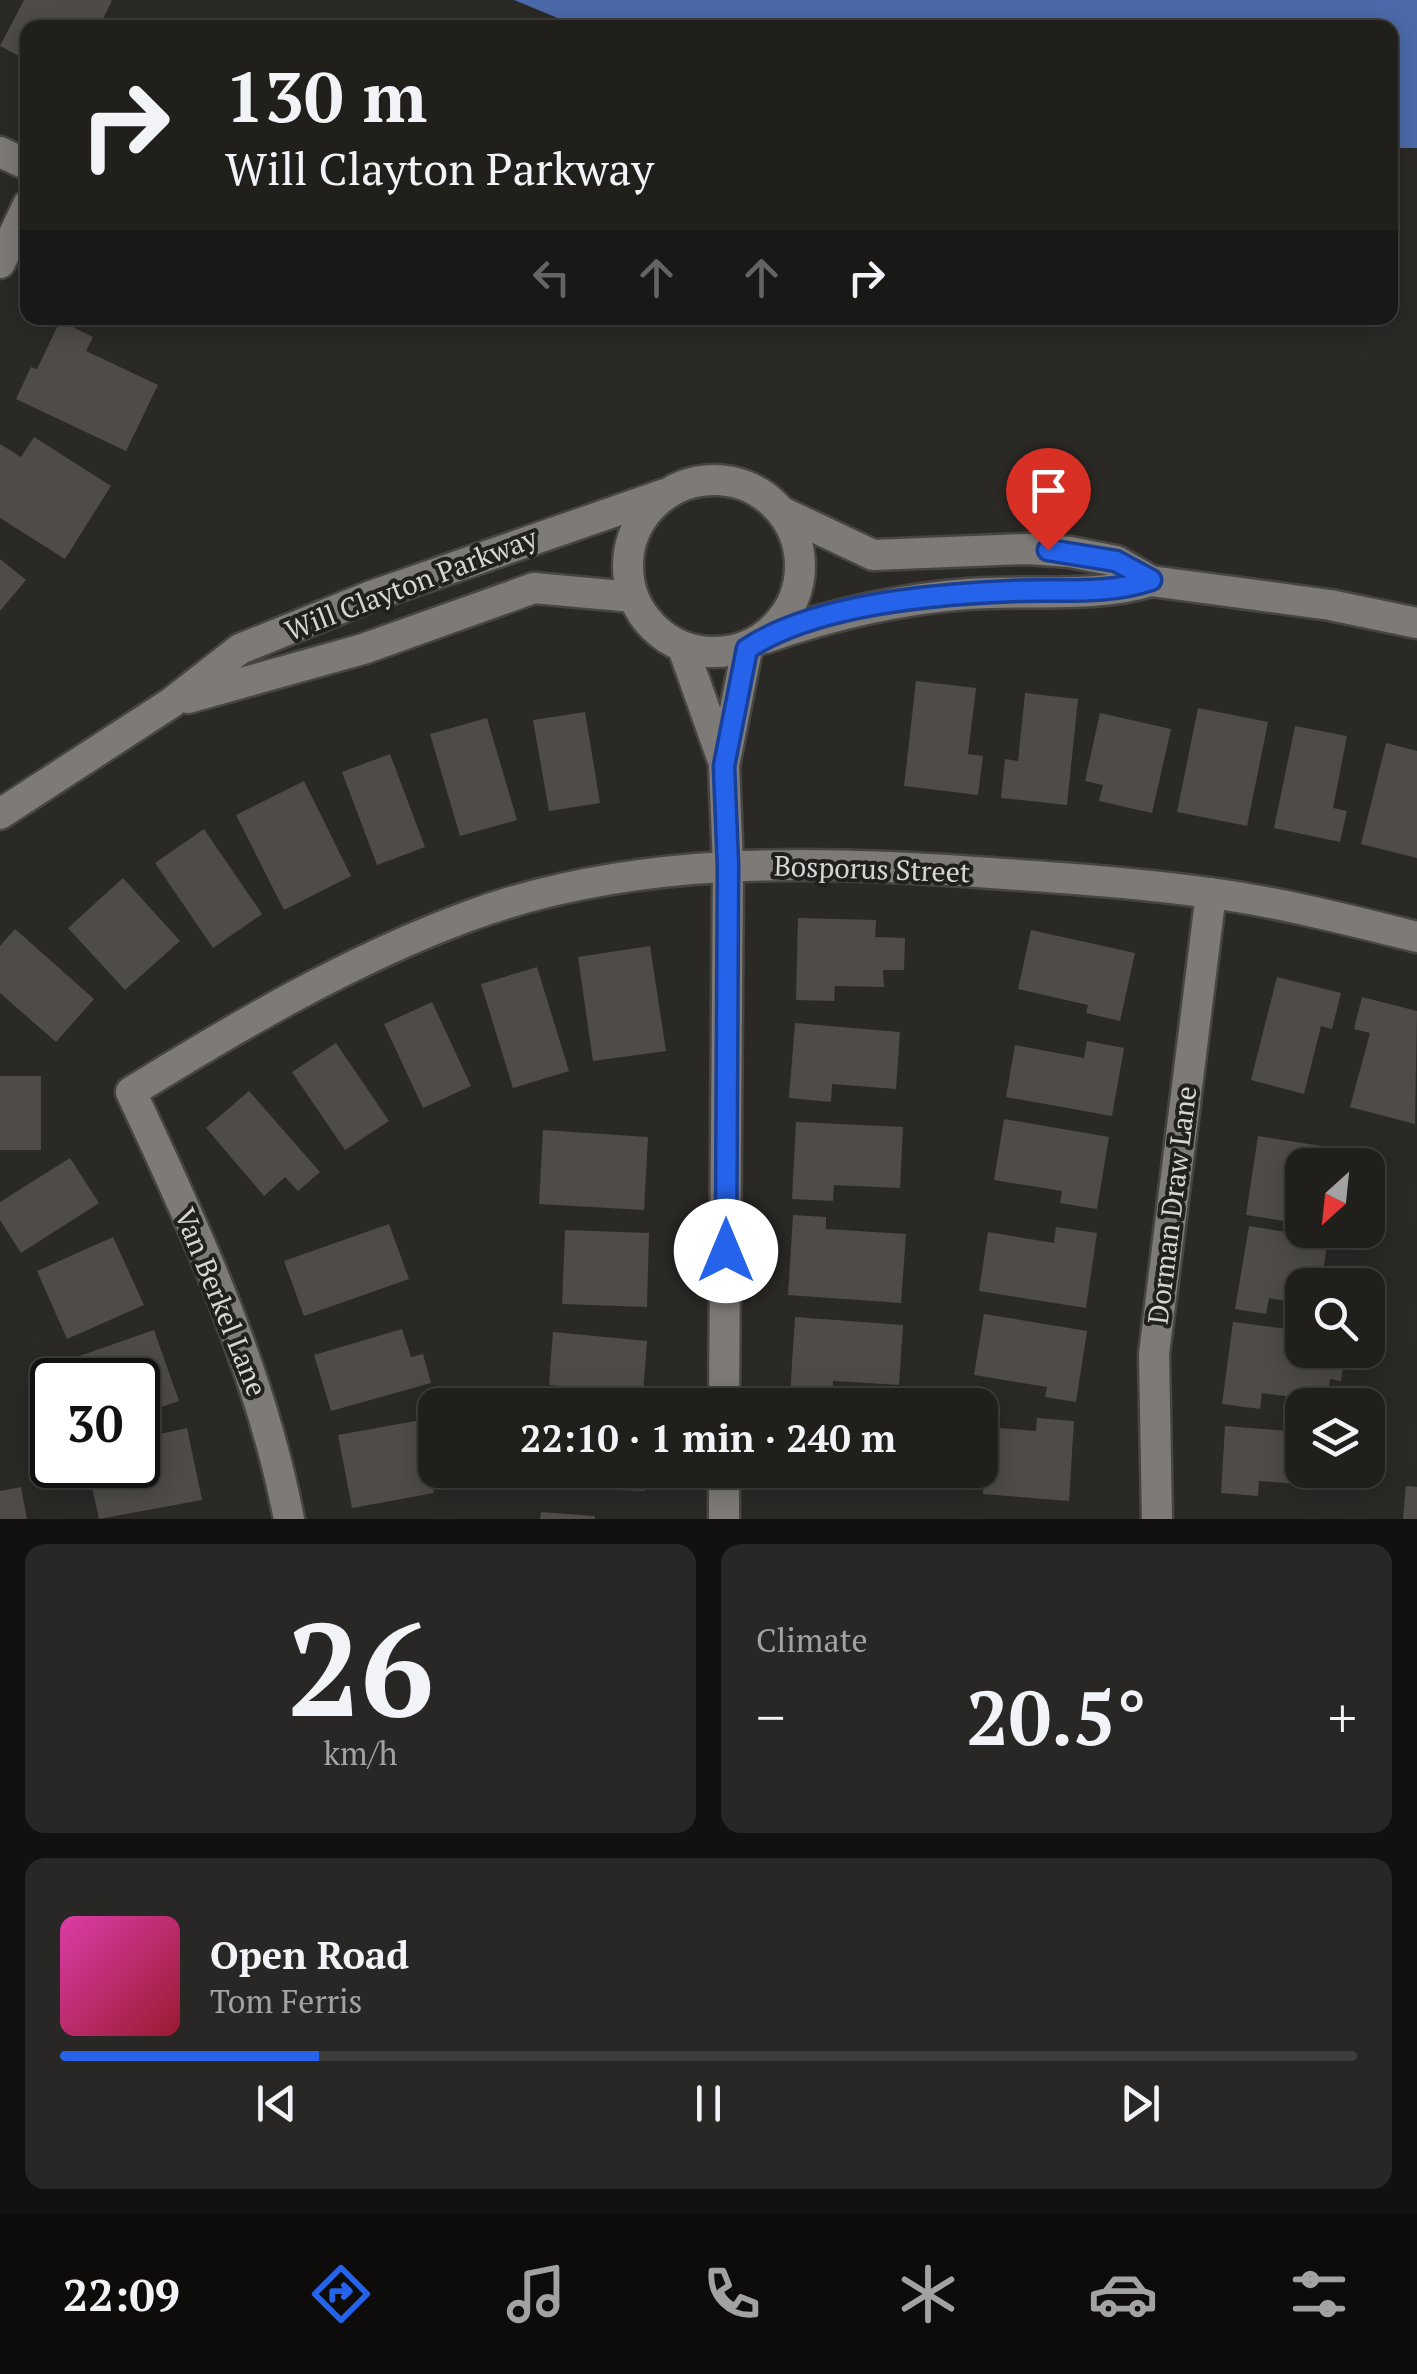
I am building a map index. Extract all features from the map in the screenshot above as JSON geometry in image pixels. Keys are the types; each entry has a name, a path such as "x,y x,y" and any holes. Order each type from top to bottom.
{"street":[{"path":"0,263 20,221"},
{"path":"1151,580 1120,590 1016,591 926,598 822,618 754,644 711,653 682,648 658,633 632,598 626,558 632,533 646,511 689,482 715,479 744,485 782,512 872,556 1026,549 1070,552 1116,561 1151,580 1330,605 1417,623"},
{"name":"Will Clayton Parkway","path":"0,814 171,703 240,649 371,596 666,494"},
{"path":"724,1388 728,866 724,766 754,644 786,612 800,579 799,550 782,512"},
{"name":"Will Clayton Parkway","path":"171,703 363,649 534,588 632,598"},
{"path":"682,648 724,766"},
{"name":"Bosporus Street","path":"131,1092 244,1022 468,916 592,882 728,866 888,865 1211,893 1417,937"},
{"name":"Dorman Draw Lane","path":"1157,1519 1154,1354 1211,893"},
{"name":"Van Berkel Lane","path":"131,1092 260,1396 288,1519"},
{"path":"724,1488 724,1519"}],"water":[{"path":"514,0 1417,0 1417,148 1398,148 1398,20 563,20"}],"building":[{"path":"24,0 112,1 102,20 20,20 20,57 0,46"},
{"path":"58,325 68,325 93,337 86,351 158,385 126,451 16,399 31,367 37,369"},
{"path":"34,437 111,486 65,559 0,518 0,444 21,457"},
{"path":"0,559 26,580 0,611"},
{"path":"916,681 976,688 968,754 983,756 978,795 904,786"},
{"path":"1025,693 1078,699 1067,805 1001,798 1005,759 1018,761"},
{"path":"1198,708 1268,722 1247,826 1177,812"},
{"path":"585,712 600,803 549,811 533,720"},
{"path":"1100,713 1171,729 1152,813 1099,801 1103,785 1085,781"},
{"path":"487,718 517,820 460,836 430,734"},
{"path":"1295,726 1347,736 1333,808 1347,811 1340,842 1274,828"},
{"path":"1386,743 1417,751 1417,858 1361,844"},
{"path":"390,754 425,847 377,865 342,772"},
{"path":"304,781 351,876 284,910 236,815"},
{"path":"204,829 262,914 213,948 155,863"},
{"path":"123,878 180,941 125,990 68,928"},
{"path":"798,918 876,920 875,937 905,938 904,970 883,970 884,987 835,986 834,1001 796,1000"},
{"path":"15,929 94,999 56,1042 0,993 0,946"},
{"path":"1031,930 1135,953 1120,1021 1086,1013 1088,1005 1018,989"},
{"path":"650,946 666,1051 593,1061 578,957"},
{"path":"537,967 569,1071 513,1088 481,984"},
{"path":"1277,977 1341,993 1332,1029 1321,1026 1304,1094 1251,1080"},
{"path":"1362,997 1417,1011 1415,1124 1350,1107 1370,1033 1354,1029"},
{"path":"432,1002 471,1086 423,1108 384,1024"},
{"path":"795,1023 900,1032 896,1089 832,1084 831,1102 789,1098"},
{"path":"1087,1041 1124,1048 1112,1116 1006,1097 1015,1045 1084,1058"},
{"path":"336,1043 389,1121 345,1150 292,1072"},
{"path":"0,1076 41,1076 41,1150 0,1150"},
{"path":"249,1091 320,1172 298,1191 285,1177 264,1196 206,1128"},
{"path":"1004,1119 1109,1137 1097,1209 1060,1203 1062,1191 994,1180"},
{"path":"796,1122 903,1127 900,1188 834,1185 833,1201 792,1199"},
{"path":"543,1130 648,1137 644,1210 539,1204"},
{"path":"1258,1136 1334,1148 1285,1148 1284,1221 1246,1215"},
{"path":"70,1158 99,1203 21,1253 0,1220 0,1202"},
{"path":"793,1215 826,1217 826,1229 906,1234 901,1303 788,1295"},
{"path":"389,1224 409,1279 304,1316 284,1261"},
{"path":"1249,1226 1285,1232 1285,1248 1327,1248 1324,1268 1285,1268 1285,1301 1269,1298 1266,1314 1235,1309"},
{"path":"1056,1227 1097,1233 1086,1308 979,1291 988,1232 1054,1243"},
{"path":"565,1230 649,1233 647,1307 562,1304"},
{"path":"113,1237 144,1305 67,1339 37,1271"},
{"path":"984,1314 1087,1331 1076,1402 1045,1397 1047,1387 974,1375"},
{"path":"795,1317 903,1325 899,1385 833,1381 833,1388 790,1388"},
{"path":"1233,1322 1285,1329 1285,1368 1343,1368 1341,1381 1330,1379 1329,1388 1285,1388 1285,1396 1262,1393 1260,1409 1222,1404"},
{"path":"402,1329 411,1357 423,1354 431,1383 331,1411 314,1355"},
{"path":"154,1330 179,1401 160,1407 160,1358 74,1358"},
{"path":"553,1332 647,1341 643,1388 549,1385"},
{"path":"1037,1418 1074,1421 1069,1501 983,1494 983,1488 998,1488 998,1428 1036,1431"},
{"path":"418,1421 418,1488 433,1488 434,1493 352,1508 338,1435"},
{"path":"1225,1426 1285,1431 1285,1483 1259,1481 1258,1496 1221,1493"},
{"path":"187,1428 202,1500 99,1519 92,1488 160,1488 160,1434"},
{"path":"1406,1486 1417,1487 1417,1519 1403,1519"},
{"path":"21,1487 27,1519 0,1519 0,1491"},
{"path":"553,1488 645,1488 645,1491"},
{"path":"541,1512 595,1516 595,1519 540,1519"}],"route":[{"path":"726,1251 728,866 724,766 747,649 762,639 822,618 926,598 1016,591 1120,590 1151,580 1116,561 1048,550"}]}
